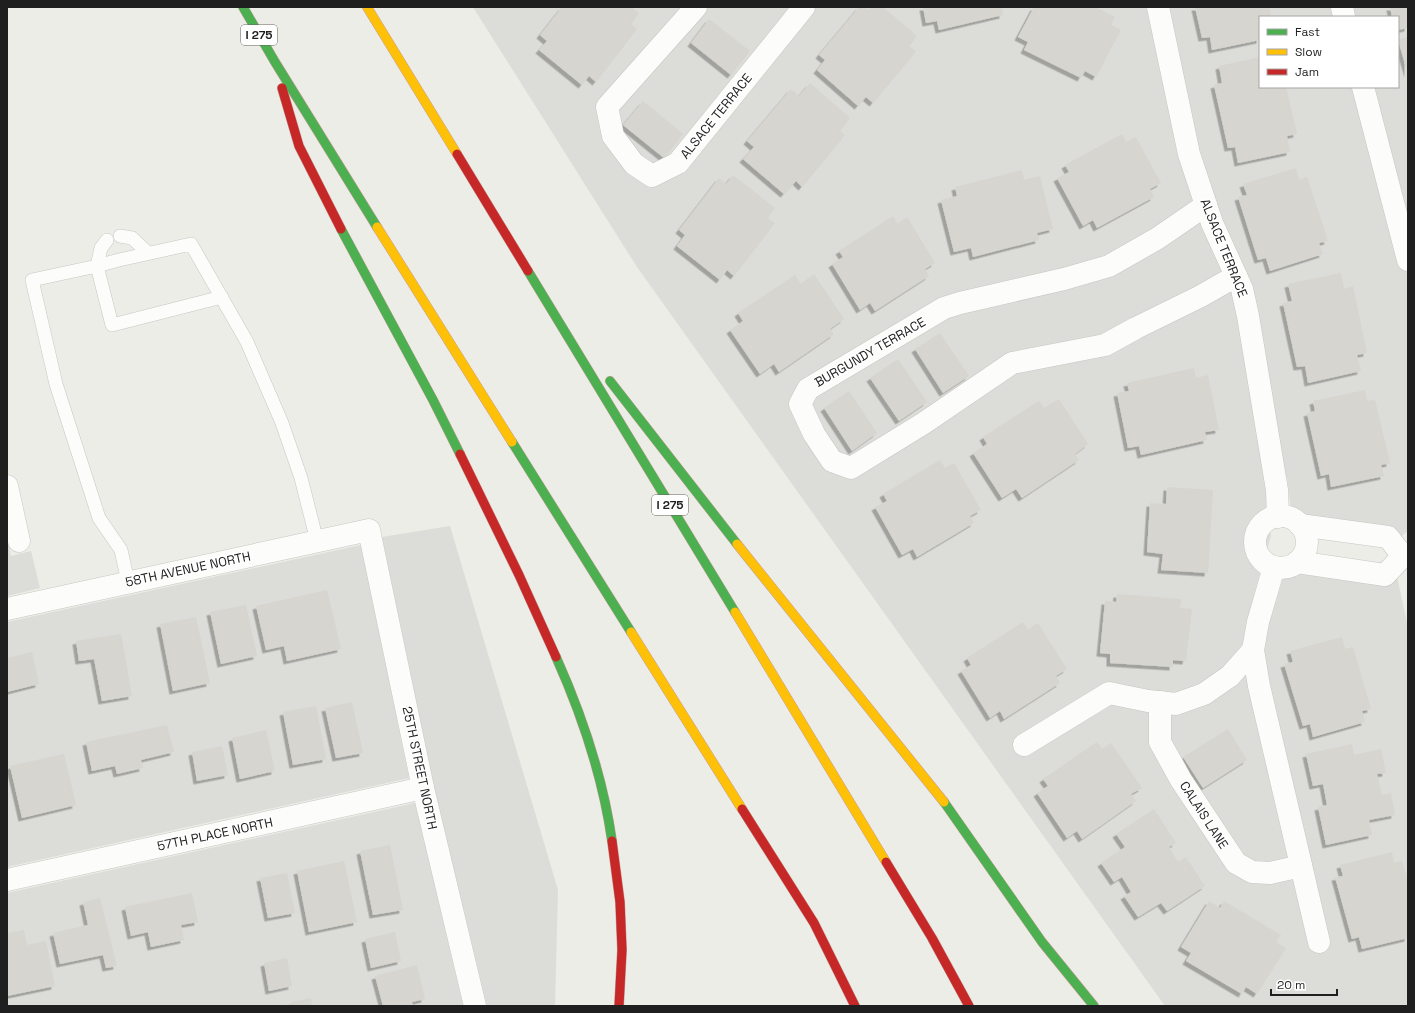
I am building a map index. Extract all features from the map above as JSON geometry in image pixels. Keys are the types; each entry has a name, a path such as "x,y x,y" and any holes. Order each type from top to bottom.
{"highway":[{"name":"I 275","path":"243,7 378,230 809,916 855,1006"},
{"name":"I 275","path":"367,7 932,938 969,1006"},
{"path":"275,62 299,146 347,240 433,400 512,561 562,670 588,739 608,813 620,902 622,950 619,1006"},
{"path":"531,276 588,352"},
{"path":"602,371 703,501 944,800 1042,942 1094,1006"}],"street":[{"name":"ALSACE TERRACE","path":"696,7 607,107 614,136 634,164 652,176 678,163 804,7"},
{"name":"ALSACE TERRACE","path":"1158,7 1189,154 1212,223 1242,289 1248,316 1277,490 1278,517"},
{"path":"1363,88 1408,260"},
{"name":"BURGUNDY TERRACE","path":"1206,205 1158,238 1109,266 1064,279 944,308 808,389 800,404 814,434 832,461 851,468 924,422 1012,363 1105,345 1201,296 1236,276"},
{"path":"7,486 19,541"},
{"path":"1286,517 1294,520 1300,525 1305,532 1307,540 1303,556 1297,562 1286,567 1274,567 1259,557 1255,540 1257,532 1262,524 1270,519 1286,517"},
{"path":"1297,562 1385,575 1405,555 1388,536 1300,525"},
{"name":"58TH AVENUE NORTH","path":"7,609 369,530"},
{"name":"25TH STREET NORTH","path":"369,530 423,788 475,1006"},
{"path":"1274,567 1258,622 1253,650 1259,686 1319,942"},
{"path":"1024,745 1109,693 1176,704 1204,694 1230,676 1253,650"},
{"name":"CALAIS LANE","path":"1160,702 1160,742 1181,780 1236,863 1252,872 1270,873 1301,866"},
{"name":"57TH PLACE NORTH","path":"7,880 423,788"}],"lane":[{"path":"120,236 132,238 148,253"},
{"path":"108,240 101,248 96,266 112,325 222,297"},
{"path":"128,582 121,550 99,518 56,384 32,280 148,253 191,244 248,342 282,423 301,478 317,541"}],"shaded area":[{"path":"473,7 1408,7 1408,531 1399,538 1293,526 1287,477 1264,479 1271,536 1254,594 1276,602 1291,552 1353,561 1394,563 1408,627 1408,1006 1165,1006 637,267"},
{"path":"450,526 558,890 555,1006 487,1006 434,786 382,537"},
{"path":"7,540 11,556 31,551 40,588 7,596"},
{"path":"361,545 409,778 7,867 7,622"},
{"path":"415,803 463,1006 7,1006 7,893"}],"building":[{"path":"562,7 631,7 639,13 631,24 637,29 596,82 589,76 582,85 539,50 547,41 540,35"},
{"path":"859,7 865,7 868,10 871,7 883,7 917,36 909,46 916,51 873,103 866,97 858,106 817,70 825,60 819,55"},
{"path":"923,7 1002,7 1003,15 939,30 937,21 926,23"},
{"path":"1034,7 1095,7 1115,17 1111,25 1121,30 1096,77 1085,71 1081,78 1024,50 1028,42 1018,37"},
{"path":"1195,7 1269,7 1271,16 1259,16 1259,40 1212,50 1210,37 1202,38"},
{"path":"1390,7 1408,7 1408,28 1399,30 1399,16 1392,16"},
{"path":"709,19 750,51 731,75 691,43"},
{"path":"1408,37 1408,74 1399,43 1399,40"},
{"path":"1259,57 1259,88 1286,88 1297,134 1287,136 1290,152 1238,163 1235,147 1228,148 1214,85 1222,83 1219,66"},
{"path":"810,83 850,118 840,131 845,135 802,187 796,181 784,194 743,159 754,147 747,141 791,89 799,96"},
{"path":"643,101 683,134 664,158 623,125"},
{"path":"1122,134 1126,142 1136,137 1161,183 1150,189 1154,197 1097,228 1093,220 1083,226 1057,178 1069,172 1065,165"},
{"path":"1296,168 1299,180 1307,177 1328,241 1319,243 1323,254 1270,271 1266,258 1258,260 1238,197 1247,195 1243,184"},
{"path":"1022,170 1024,180 1040,176 1053,229 1037,233 1039,240 973,257 971,248 954,252 941,200 957,196 955,187"},
{"path":"733,175 775,208 768,218 775,223 734,276 727,270 720,280 677,246 685,235 679,230 719,178 726,184"},
{"path":"893,216 898,224 907,217 935,263 925,269 929,276 875,311 870,303 860,310 832,264 843,257 839,251"},
{"path":"1341,273 1344,289 1353,286 1367,353 1357,355 1361,371 1308,383 1305,366 1297,367 1283,303 1292,301 1288,284"},
{"path":"814,274 844,319 830,329 834,334 779,372 774,364 760,374 730,330 743,321 738,313 795,275 801,284"},
{"path":"940,333 969,376 943,393 915,349"},
{"path":"898,359 927,402 899,421 870,378"},
{"path":"1194,368 1196,378 1208,375 1219,430 1205,432 1207,440 1141,455 1139,446 1128,448 1117,393 1129,391 1127,383"},
{"path":"1365,390 1367,401 1375,400 1390,463 1381,465 1384,476 1331,487 1329,474 1321,476 1307,413 1315,411 1313,401"},
{"path":"849,391 877,433 852,451 824,408"},
{"path":"1059,399 1088,444 1075,454 1079,460 1022,498 1016,489 1002,498 973,453 987,444 983,437 1039,401 1044,408"},
{"path":"940,460 945,468 954,463 981,510 970,516 974,523 917,557 913,549 902,555 875,507 887,501 883,494"},
{"path":"1167,487 1213,490 1208,573 1161,570 1163,554 1147,552 1150,503 1166,504"},
{"path":"327,590 341,649 287,661 284,646 266,650 256,606"},
{"path":"1117,594 1181,599 1180,608 1192,609 1186,661 1173,660 1173,667 1110,663 1110,654 1100,653 1105,601 1116,602"},
{"path":"246,605 257,656 221,664 210,612"},
{"path":"196,617 210,683 173,691 160,624"},
{"path":"1023,622 1028,630 1038,623 1067,669 1056,676 1060,683 1004,719 1000,711 990,718 961,671 971,665 967,658"},
{"path":"121,634 132,696 102,701 94,659 79,661 76,641"},
{"path":"1342,637 1345,649 1353,647 1371,709 1362,711 1365,722 1313,737 1310,724 1303,726 1284,664 1293,662 1290,651"},
{"path":"32,652 39,684 7,692 7,658"},
{"path":"352,702 363,753 336,758 325,708"},
{"path":"316,706 326,759 293,765 283,712"},
{"path":"167,725 174,752 141,760 143,768 117,774 115,766 92,771 86,742"},
{"path":"1228,729 1247,760 1203,788 1183,757"},
{"path":"266,730 275,771 240,779 232,738"},
{"path":"1097,742 1102,749 1111,743 1142,788 1131,794 1136,801 1082,839 1077,831 1067,838 1037,793 1048,786 1043,779"},
{"path":"1352,744 1354,755 1381,749 1386,773 1377,774 1382,795 1391,793 1395,815 1369,820 1372,835 1326,845 1318,807 1327,805 1323,784 1313,786 1306,754"},
{"path":"222,746 228,775 197,781 192,752"},
{"path":"64,754 76,805 22,818 10,766"},
{"path":"1154,809 1176,843 1169,847 1178,862 1186,857 1205,886 1167,911 1161,903 1138,917 1124,896 1131,892 1122,877 1114,882 1101,863 1125,847 1116,834"},
{"path":"390,845 403,910 373,915 360,851"},
{"path":"1392,852 1394,863 1402,861 1408,881 1408,938 1362,949 1359,937 1352,939 1335,877 1343,876 1340,865"},
{"path":"344,861 357,922 309,932 297,871"},
{"path":"287,873 295,913 268,918 260,878"},
{"path":"192,893 198,922 181,925 184,940 151,947 148,932 131,936 125,907"},
{"path":"100,898 117,966 106,968 103,955 60,964 53,933 88,925 83,902"},
{"path":"1209,901 1220,908 1224,901 1281,935 1276,942 1286,948 1257,994 1246,987 1242,994 1186,961 1191,953 1181,947"},
{"path":"24,930 27,945 46,941 55,986 7,996 7,933"},
{"path":"395,932 401,961 371,968 365,939"},
{"path":"287,958 292,986 269,991 264,963"},
{"path":"417,965 425,999 412,1002 413,1006 383,1006 375,976"},
{"path":"311,998 312,1006 292,1006 291,1002"}],"traffic: fast":[{"path":"243,7 275,62 377,227"},
{"path":"341,229 433,400 460,454"},
{"path":"528,271 735,612"},
{"path":"610,381 737,544"},
{"path":"512,442 631,632"},
{"path":"556,657 583,724 603,794 612,841"},
{"path":"944,802 1042,942 1094,1006"}],"traffic: slow":[{"path":"367,7 457,154"},
{"path":"377,227 512,442"},
{"path":"737,544 944,802"},
{"path":"735,612 886,862"},
{"path":"631,632 742,809"}],"traffic: jam":[{"path":"282,88 299,146 341,229"},
{"path":"457,154 528,271"},
{"path":"460,454 519,575 556,657"},
{"path":"742,809 814,923 855,1006"},
{"path":"612,841 620,902 622,950 619,1006"},
{"path":"886,862 932,938 969,1006"}]}
